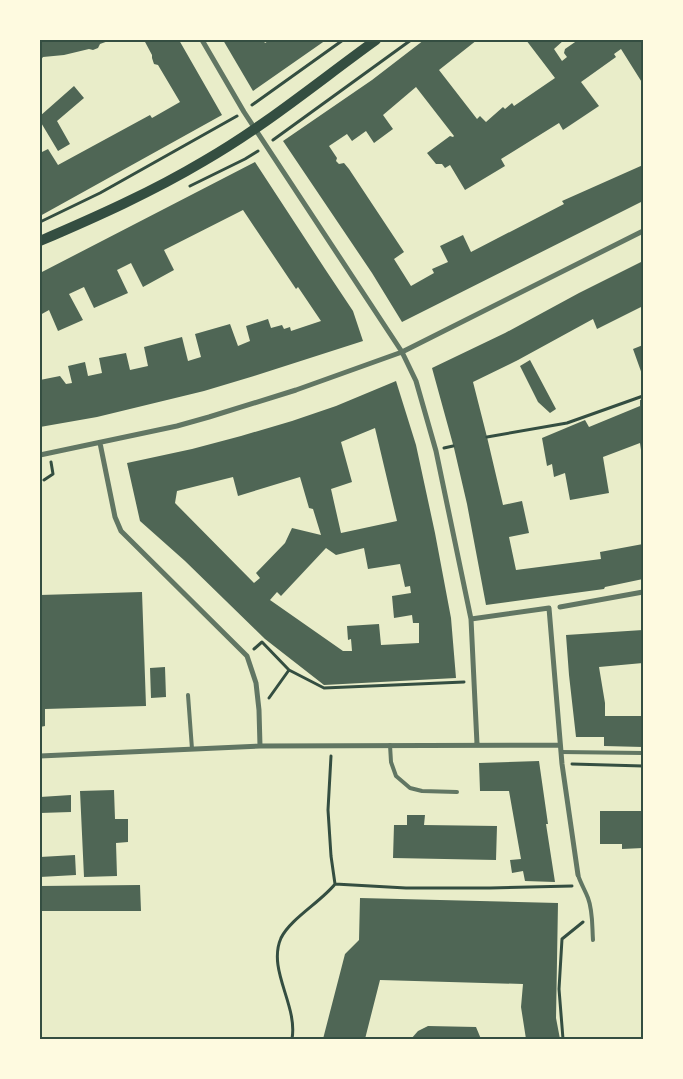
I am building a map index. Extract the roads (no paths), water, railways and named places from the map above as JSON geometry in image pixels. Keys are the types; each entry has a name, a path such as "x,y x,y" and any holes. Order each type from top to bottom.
{"main road":[{"path":"40,241 110,210 205,161 255,129 376,40"}],"street":[{"path":"202,40 244,112 402,352 416,381 436,451 471,618 477,744"},
{"path":"40,455 177,426 296,390 402,352 643,231"},
{"path":"100,443 115,516 121,531 246,656 256,683 260,746"},
{"path":"560,607 643,592"},
{"path":"471,618 550,608 560,745 578,875"},
{"path":"40,756 260,746 560,745"}],"lane":[{"path":"188,695 192,749"},
{"path":"390,745 391,762 396,776 410,788 422,791 457,792"},
{"path":"561,752 643,753"},
{"path":"578,875 588,899 592,915 592,940"}]}
